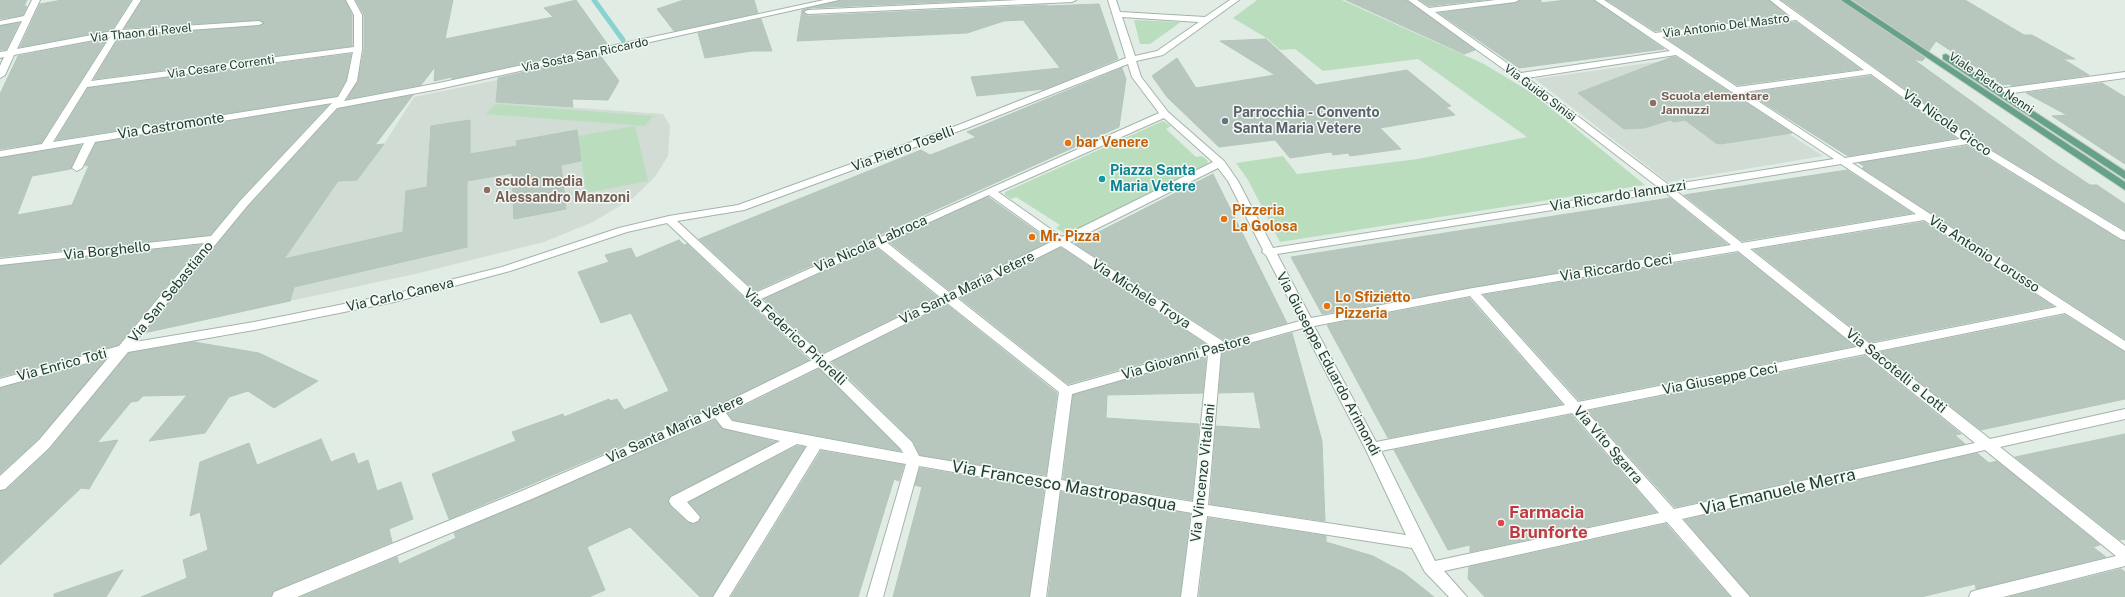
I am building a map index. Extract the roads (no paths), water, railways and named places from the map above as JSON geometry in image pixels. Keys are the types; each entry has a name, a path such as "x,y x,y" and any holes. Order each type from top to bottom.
{"main road":[{"name":"Viale Pietro Nenni","path":"1845,0 2125,186"},
{"name":"Viale Pietro Nenni","path":"1859,0 2125,176"}],"street":[{"path":"0,75 36,0"},
{"path":"46,146 137,0"},
{"name":"Via San Sebastiano","path":"0,485 44,444 214,239 338,102 352,81 358,49 357,10 350,0"},
{"name":"Via Sosta San Riccardo","path":"338,102 371,100 835,0"},
{"path":"775,13 1072,0"},
{"path":"990,191 1061,241 1220,163 1165,114 1137,78 1118,14 1112,0"},
{"name":"Via Pietro Toselli","path":"669,219 740,208 964,126 1132,59 1160,53 1235,0"},
{"name":"Via Guido Sinisi","path":"1412,0 1518,76 1666,188"},
{"path":"1427,11 1515,0"},
{"name":"Via Antonio Lorusso","path":"1599,0 2125,347"},
{"name":"Via Nicola Cicco","path":"1774,0 1969,141 2125,237"},
{"path":"1118,14 1208,20"},
{"name":"Via Antonio Del Mastro","path":"1653,36 1798,17"},
{"path":"0,23 27,18"},
{"name":"Via Thaon di Revel","path":"0,55 117,33 259,23"},
{"name":"Via Cesare Correnti","path":"84,85 358,49"},
{"path":"1518,76 1679,52"},
{"path":"1735,90 1874,71"},
{"path":"1998,92 2125,75"},
{"name":"Via Castromonte","path":"0,154 338,102"},
{"path":"990,191 1165,114"},
{"path":"77,168 91,139"},
{"name":"Via Riccardo Iannuzzi","path":"1268,252 1969,141"},
{"name":"Via Giuseppe Eduardo Arimondi","path":"1220,163 1233,181 1268,252 1372,448 1417,544 1431,568 1459,597"},
{"name":"Via Sacotelli e Lotti","path":"1666,188 2125,555"},
{"name":"Via Nicola Labroca","path":"753,298 990,191"},
{"name":"Via Riccardo Ceci","path":"1307,323 1473,292 1926,216"},
{"name":"Via Federico Priorelli","path":"669,219 820,360 907,446 914,460"},
{"name":"Via Carlo Caneva","path":"125,348 254,326 394,298 506,269 623,230 669,219"},
{"name":"Via Borghello","path":"0,262 214,239"},
{"path":"877,241 950,297 1066,391 1038,597"},
{"name":"Via Santa Maria Vetere","path":"280,597 529,494 717,412 1061,241"},
{"name":"Via Michele Troya","path":"1061,241 1219,348"},
{"name":"Via Vito Sgarra","path":"1473,292 1742,597"},
{"name":"Via Giuseppe Ceci","path":"1372,448 1869,350 2068,309"},
{"name":"Via Giovanni Pastore","path":"1066,391 1307,323"},
{"name":"Via Enrico Toti","path":"0,383 125,348"},
{"name":"Via Vincenzo Vitaliani","path":"1188,597 1219,348"},
{"name":"Via Francesco Mastropasqua","path":"717,412 728,425 816,443 1200,509 1417,544"},
{"name":"Via Emanuele Merra","path":"1431,568 2125,414"},
{"path":"693,516 676,501 795,439"},
{"path":"721,597 816,443"},
{"path":"875,597 914,460"},
{"path":"1978,597 2125,560"}],"waterway":[{"path":"594,0 623,40"}],"place":[{"name":"Scuola elementare Jannuzzi","path":"1653,103"},
{"name":"Parrocchia - Convento Santa Maria Vetere","path":"1225,121"},
{"name":"bar Venere","path":"1068,143"},
{"name":"Piazza Santa Maria Vetere","path":"1102,179"},
{"name":"scuola media Alessandro Manzoni","path":"487,190"},
{"name":"Pizzeria La Golosa","path":"1224,219"},
{"name":"Mr. Pizza","path":"1032,237"},
{"name":"Lo Sfizietto Pizzeria","path":"1327,306"},
{"name":"Farmacia Brunforte","path":"1501,523"}]}
